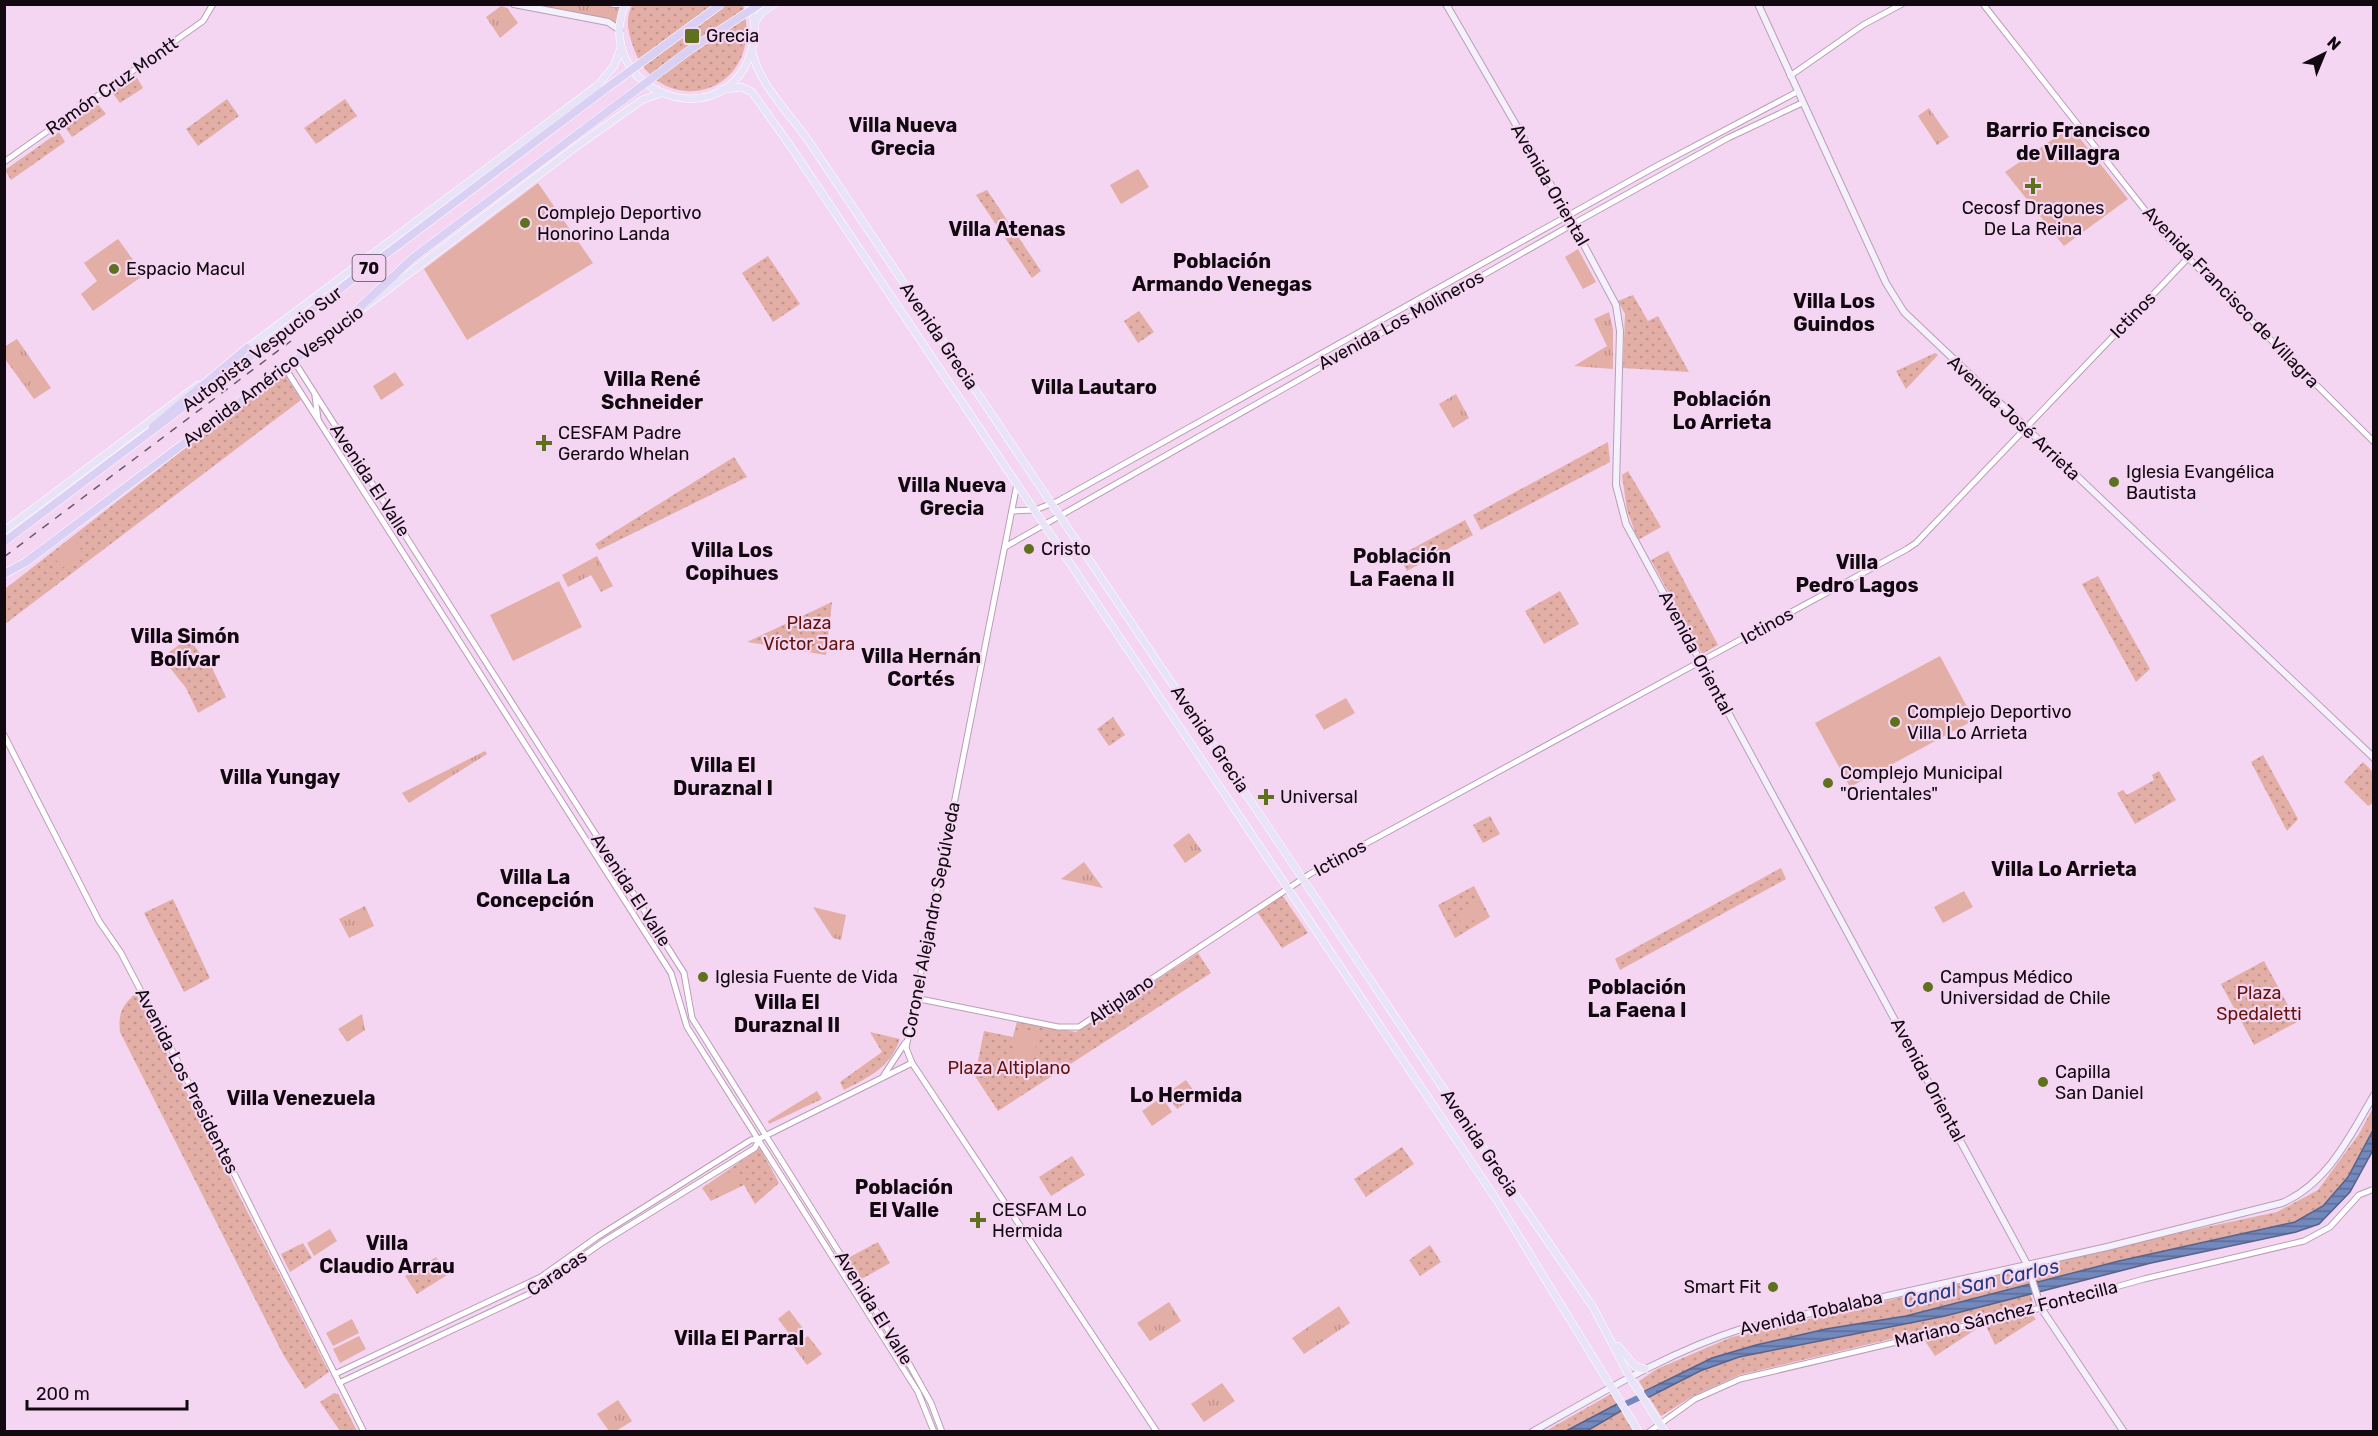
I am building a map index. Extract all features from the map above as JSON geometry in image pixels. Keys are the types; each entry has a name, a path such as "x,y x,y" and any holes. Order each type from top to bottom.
{"highway":[{"name":"Autopista Vespucio Sur","path":"4,542 131,449 721,4"},
{"name":"Autopista Vespucio Sur","path":"336,329 413,258 691,49 760,4"},
{"name":"Avenida Américo Vespucio","path":"4,576 26,562 336,329"},
{"path":"131,449 161,420 247,348"}],"main road":[{"path":"514,4 608,22 620,30"},
{"path":"613,4 620,4"},
{"path":"625,4 620,30 621,46 635,75 661,93 676,98 695,98 720,90 739,75 752,49 754,24 749,4"},
{"path":"754,24 761,13 774,4"},
{"name":"Avenida Oriental","path":"1446,4 1569,216 1605,282 1619,316 1616,485 1620,506 1637,545 2026,1264 2041,1308 2124,1431"},
{"name":"Avenida José Arrieta","path":"1758,4 1882,275 1899,306 2373,758"},
{"name":"Avenida Américo Vespucio","path":"4,531 598,85 614,66 621,46"},
{"name":"Avenida Grecia","path":"752,49 757,67 774,93 1600,1318 1629,1376 1665,1431"},
{"name":"Avenida Grecia","path":"720,90 745,88 756,95 1496,1199 1639,1431"},
{"name":"Avenida Américo Vespucio","path":"336,329 577,146 642,100 661,93"},
{"name":"Avenida Tobalaba","path":"1532,1431 1629,1376 1707,1340 1744,1328 2255,1211 2299,1196 2311,1187 2331,1165 2373,1095"},
{"path":"1600,1318 1628,1359 1636,1367 1645,1369"}],"street":[{"name":"Ramón Cruz Montt","path":"4,162 203,21 213,4"},
{"path":"1790,76 1863,26 1902,4"},
{"name":"Avenida Francisco de Villagra","path":"1983,4 2156,224 2373,442"},
{"name":"Avenida Los Molineros","path":"1012,511 1035,510 1052,504 1569,216 1797,92"},
{"name":"Avenida Los Molineros","path":"1005,547 1059,514 1573,224 1728,138 1802,103"},
{"name":"Ictinos","path":"1302,878 1912,546 2188,258"},
{"name":"Avenida El Valle","path":"294,361 684,973 692,1018 762,1138 902,1367 923,1403 934,1431"},
{"name":"Avenida El Valle","path":"285,368 673,976 687,1027 909,1362 931,1403 942,1431"},
{"path":"315,394 319,421"},
{"name":"Coronel Alejandro Sepúlveda","path":"1017,484 906,1042 912,1063 1157,1431"},
{"name":"Avenida Los Presidentes","path":"4,735 95,914 119,949 171,1049 364,1431"},
{"path":"596,855 605,849"},
{"name":"Altiplano","path":"915,998 1077,1029 1302,878"},
{"path":"881,1078 906,1042"},
{"name":"Caracas","path":"335,1374 541,1277 585,1245 750,1140 762,1138 912,1063"},
{"name":"Caracas","path":"339,1383 529,1294 603,1242 755,1148 762,1138"},
{"name":"Mariano Sánchez Fontecilla","path":"1649,1431 1695,1399 1740,1379 2041,1308 2144,1279 2308,1239 2334,1224 2359,1195 2373,1189"},
{"path":"902,1367 904,1362 909,1362"}],"green space":[{"path":"527,5 621,5 617,26"},
{"path":"632,5 743,5 746,35 740,60 726,78 708,88 687,91 666,86 648,72 634,49 628,27"},
{"path":"501,6 507,8 518,23 500,38 486,17"},
{"path":"136,76 143,88 120,103 112,92"},
{"path":"227,99 239,116 198,146 186,129"},
{"path":"345,99 357,116 316,144 304,128"},
{"path":"98,104 106,114 72,137 65,127"},
{"path":"1929,108 1949,137 1937,145 1918,116"},
{"path":"2071,127 2128,199 2064,246 2005,172"},
{"path":"59,132 65,142 11,180 5,170"},
{"path":"1138,169 1149,187 1121,204 1110,185"},
{"name":"Complejo Deportivo Honorino Landa","path":"538,183 593,263 467,340 424,269"},
{"path":"987,190 1041,271 1032,278 976,195"},
{"name":"Espacio Macul","path":"118,239 144,275 93,311 81,294 97,281 84,263"},
{"path":"1578,249 1596,282 1583,289 1565,257"},
{"path":"768,256 800,304 773,322 742,273"},
{"path":"1633,295 1648,321 1658,316 1689,372 1623,368 1625,314 1618,301"},
{"path":"1139,311 1154,332 1138,343 1124,321"},
{"path":"1609,312 1613,329 1613,369 1574,366 1607,346 1594,319"},
{"path":"17,339 51,388 34,399 5,359 4,347"},
{"path":"1935,353 1938,355 1906,389 1896,371"},
{"path":"25,356 39,375 26,384 12,366"},
{"path":"283,372 301,400 5,624 5,589"},
{"path":"395,372 404,385 381,400 373,386"},
{"path":"1456,394 1469,418 1453,428 1439,404"},
{"path":"1608,442 1610,462 1481,530 1473,515"},
{"path":"734,457 747,477 599,550 595,544"},
{"path":"1628,471 1661,527 1638,540 1627,510 1622,475"},
{"path":"1465,520 1473,535 1407,571 1399,556"},
{"path":"74,540 83,552 62,568 53,556"},
{"path":"1668,551 1718,645 1702,654 1651,560"},
{"path":"597,556 613,586 601,592 591,575 568,587 562,575"},
{"path":"2098,576 2150,669 2136,682 2082,584"},
{"path":"559,581 582,627 513,661 490,615"},
{"path":"1560,591 1579,624 1544,644 1525,611"},
{"name":"Plaza Víctor Jara","path":"832,602 826,655 747,642"},
{"path":"188,638 212,668 226,697 198,713 186,688 162,658"},
{"name":"Complejo Deportivo Villa Lo Arrieta","path":"1940,656 1974,720 1850,787 1815,723"},
{"path":"1346,698 1355,713 1324,730 1315,715"},
{"path":"1113,717 1125,735 1109,746 1097,729"},
{"path":"485,751 487,754 409,803 402,793"},
{"path":"2263,755 2298,819 2287,831 2251,762"},
{"path":"2363,762 2373,772 2373,803 2368,806 2344,782"},
{"path":"2159,771 2176,800 2135,824 2117,793 2123,790 2127,795 2154,780 2152,775"},
{"path":"1490,816 1500,834 1483,843 1473,825"},
{"path":"1189,833 1202,851 1185,863 1173,845"},
{"path":"1084,862 1103,888 1061,879"},
{"path":"1781,868 1786,879 1620,970 1615,959"},
{"path":"1474,886 1490,917 1455,938 1438,905"},
{"path":"1964,891 1973,907 1943,923 1934,907"},
{"path":"1282,895 1308,933 1282,948 1257,912"},
{"path":"173,899 210,978 184,992 144,913"},
{"path":"1479,901 1486,914 1463,926 1456,913"},
{"path":"365,906 374,926 349,938 339,919"},
{"path":"813,907 846,915 841,940 833,938"},
{"name":"Plaza Altiplano","path":"1198,953 1211,973 998,1111 975,1076 984,1031 1013,1037 1017,1021 1076,1032"},
{"name":"Plaza Spedaletti","path":"2264,961 2297,1022 2254,1045 2221,984"},
{"path":"136,993 329,1372 305,1389 284,1356 120,1032 122,1010"},
{"path":"362,1014 365,1030 347,1042 338,1029"},
{"path":"1018,1028 1039,1032 1031,1069 1010,1065"},
{"path":"870,1032 900,1039 891,1057 878,1070 844,1090 840,1082 882,1052"},
{"path":"1186,1080 1197,1096 1177,1109 1166,1094"},
{"path":"817,1091 822,1099 769,1124 768,1121"},
{"path":"1162,1097 1172,1112 1152,1126 1142,1111"},
{"path":"2373,1108 2373,1130 2348,1177 2323,1206 2295,1222 2119,1261 1906,1316 1826,1329 1756,1345 1712,1358 1645,1391 1639,1381 1657,1369 1732,1337 2150,1239 2277,1212 2318,1190 2359,1134"},
{"path":"1402,1147 1414,1164 1366,1197 1354,1179"},
{"path":"760,1148 779,1183 755,1204 744,1185 711,1201 702,1188"},
{"path":"1072,1156 1085,1175 1051,1196 1039,1177"},
{"path":"733,1170 741,1182 719,1196 711,1184"},
{"path":"330,1229 337,1241 314,1256 307,1243"},
{"path":"878,1242 890,1263 860,1280 848,1258"},
{"path":"303,1243 312,1258 290,1272 281,1254"},
{"path":"1430,1245 1441,1262 1420,1276 1409,1260"},
{"path":"436,1257 447,1275 417,1294 405,1276"},
{"path":"2030,1294 2034,1305 1739,1375 1693,1396 1661,1416 1649,1397 1700,1371 1739,1357 1945,1316"},
{"path":"1169,1302 1181,1321 1150,1341 1137,1323"},
{"path":"1339,1306 1350,1323 1304,1354 1292,1338"},
{"path":"789,1310 805,1331 794,1340 778,1319"},
{"path":"2032,1315 2036,1319 1995,1345 1986,1326"},
{"path":"352,1319 359,1333 333,1346 326,1333"},
{"path":"1978,1328 1935,1356 1925,1341 1930,1338"},
{"path":"359,1336 366,1349 340,1363 333,1349"},
{"path":"808,1336 822,1354 807,1365 793,1346"},
{"path":"1222,1383 1235,1401 1204,1422 1191,1404"},
{"path":"334,1393 338,1394 357,1431 340,1431 320,1402"},
{"path":"1611,1394 1617,1404 1566,1431 1544,1432"},
{"path":"618,1400 632,1421 616,1431 609,1431 597,1414"},
{"path":"1621,1411 1633,1431 1587,1431"}],"water":[{"path":"2373,1130 2373,1150 2350,1192 2319,1224 2296,1232 2151,1263 1945,1316 1739,1357 1700,1371 1649,1397 1645,1391 1712,1358 1756,1345 1826,1329 1906,1316 2119,1261 2295,1222 2323,1206 2348,1177"},
{"path":"1617,1404 1621,1411 1587,1431 1566,1431"}],"waterway":[{"name":"Canal San Carlos","path":"1619,1407 1653,1391"}],"railway":[{"path":"4,557 291,341"}],"place":[{"name":"Grecia","path":"692,36"},
{"name":"Cecosf Dragones De La Reina","path":"2033,186"},
{"name":"Complejo Deportivo Honorino Landa","path":"525,223"},
{"name":"Espacio Macul","path":"114,269"},
{"name":"CESFAM Padre Gerardo Whelan","path":"544,443"},
{"name":"Iglesia Evangélica Bautista","path":"2114,482"},
{"name":"Cristo","path":"1029,549"},
{"name":"Complejo Deportivo Villa Lo Arrieta","path":"1895,722"},
{"name":"Complejo Municipal \"Orientales\"","path":"1828,783"},
{"name":"Universal","path":"1266,797"},
{"name":"Iglesia Fuente de Vida","path":"703,977"},
{"name":"Campus Médico Universidad de Chile","path":"1928,987"},
{"name":"Capilla San Daniel","path":"2043,1082"},
{"name":"CESFAM Lo Hermida","path":"978,1220"},
{"name":"Smart Fit","path":"1773,1287"}],"district":[{"name":"Villa Nueva Grecia","path":"903,136"},
{"name":"Barrio Francisco de Villagra","path":"2068,142"},
{"name":"Villa Atenas","path":"1007,229"},
{"name":"Población Armando Venegas","path":"1222,272"},
{"name":"Villa Los Guindos","path":"1834,312"},
{"name":"Villa Lautaro","path":"1094,387"},
{"name":"Villa René Schneider","path":"652,390"},
{"name":"Población Lo Arrieta","path":"1722,410"},
{"name":"Villa Nueva Grecia","path":"952,496"},
{"name":"Villa Los Copihues","path":"732,562"},
{"name":"Población La Faena II","path":"1402,568"},
{"name":"Villa Pedro Lagos","path":"1857,574"},
{"name":"Villa Simón Bolívar","path":"185,648"},
{"name":"Villa Hernán Cortés","path":"921,668"},
{"name":"Villa El Duraznal I","path":"723,776"},
{"name":"Villa Yungay","path":"280,777"},
{"name":"Villa Lo Arrieta","path":"2064,869"},
{"name":"Villa La Concepción","path":"535,888"},
{"name":"Población La Faena I","path":"1637,998"},
{"name":"Villa El Duraznal II","path":"787,1014"},
{"name":"Lo Hermida","path":"1186,1095"},
{"name":"Villa Venezuela","path":"301,1098"},
{"name":"Población El Valle","path":"904,1198"},
{"name":"Villa Claudio Arrau","path":"387,1254"},
{"name":"Villa El Parral","path":"739,1338"}]}
